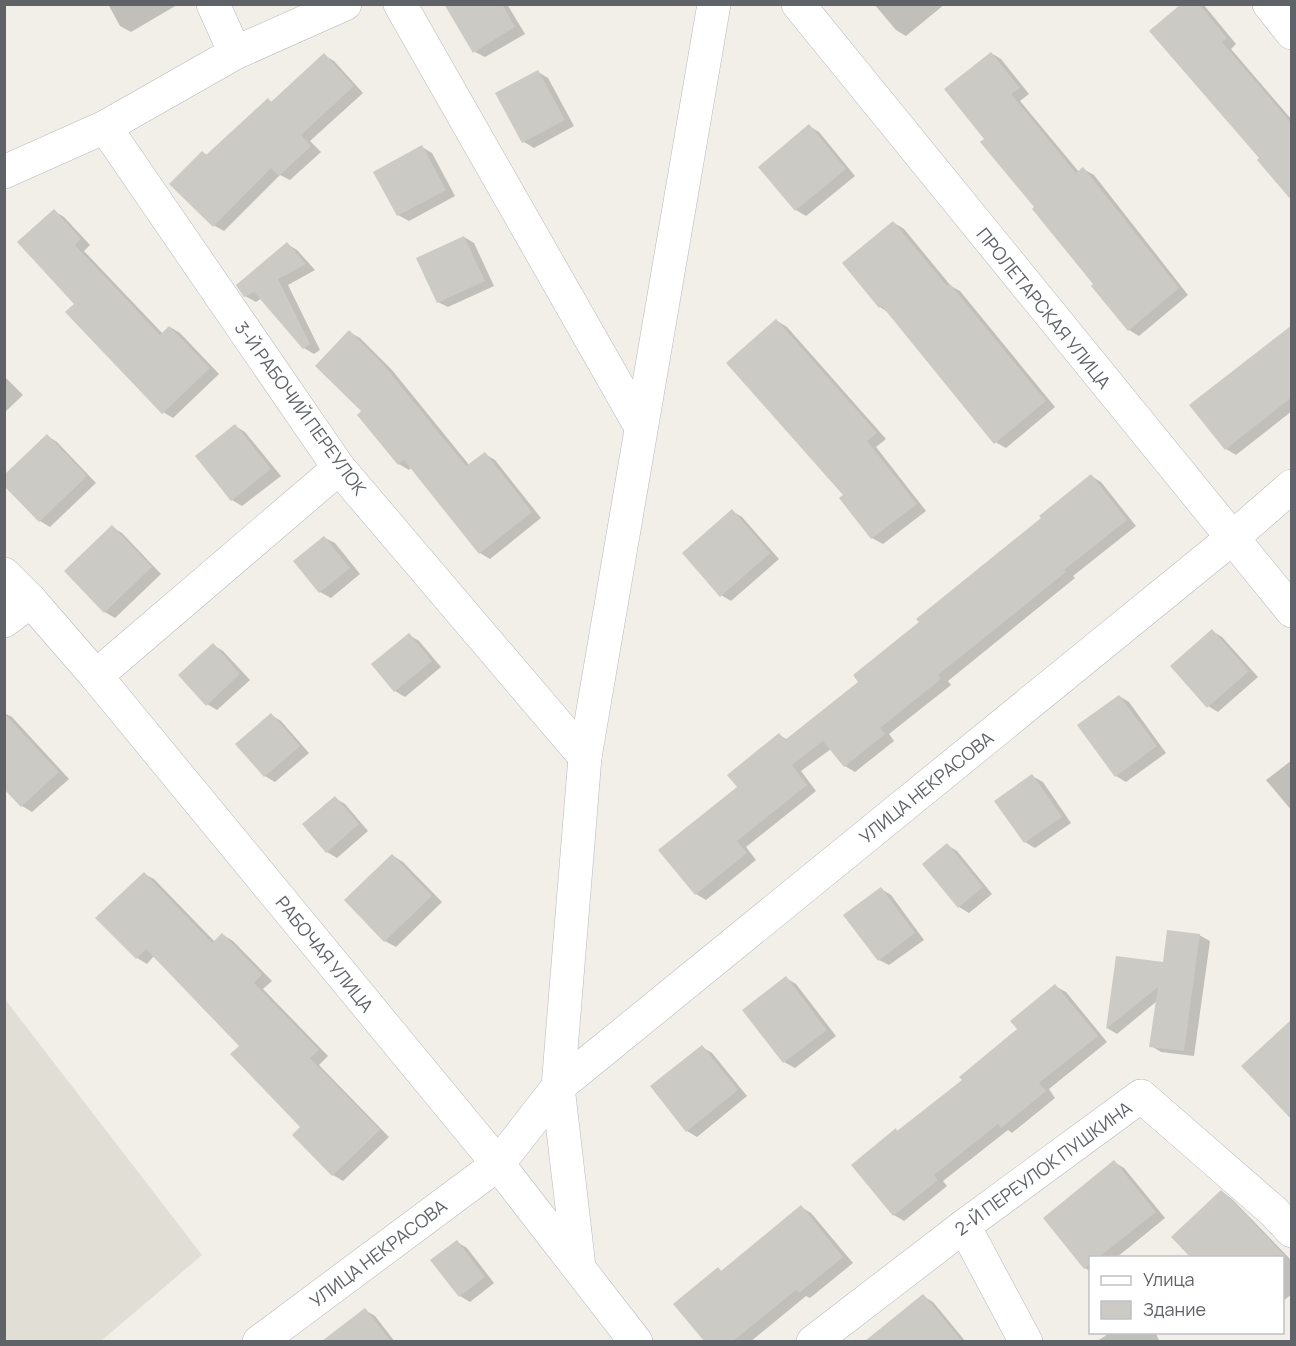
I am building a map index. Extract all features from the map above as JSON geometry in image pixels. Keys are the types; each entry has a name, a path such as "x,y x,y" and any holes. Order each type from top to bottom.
{"street":[{"path":"213,4 235,53"},
{"path":"4,172 105,127 235,53 345,4"},
{"path":"400,4 641,427"},
{"path":"579,1267 558,1087 585,757 714,4"},
{"name":"ПРОЛЕТАРСКАЯ УЛИЦА","path":"798,4 1231,539 1292,611"},
{"path":"1269,4 1292,33"},
{"name":"3-Й РАБОЧИЙ ПЕРЕУЛОК","path":"105,127 339,468 585,757"},
{"path":"96,676 339,468"},
{"name":"УЛИЦА НЕКРАСОВА","path":"259,1341 498,1164 558,1087 1231,539 1292,486"},
{"name":"РАБОЧАЯ УЛИЦА","path":"4,574 31,601 96,676 498,1164 636,1341"},
{"path":"4,621 31,601"},
{"name":"2-Й ПЕРЕУЛОК ПУШКИНА","path":"813,1341 1141,1096 1272,1210 1292,1232"},
{"path":"964,1226 1026,1341"}],"shaded area":[{"path":"4,998 202,1255 101,1341 5,1341"}],"building":[{"path":"444,4 502,4 515,27 473,53"},
{"path":"1181,4 1199,4 1227,38 1222,42 1292,124 1292,201 1257,160 1259,158 1149,31"},
{"path":"991,52 1020,88 1011,94 1076,173 1083,167 1179,288 1128,331 1032,209 1034,207 980,142 984,139 944,89"},
{"path":"324,53 354,86 301,135 311,146 279,176 271,168 213,227 169,184 202,151 206,155 268,98 271,102"},
{"path":"538,70 565,120 522,143 495,93"},
{"path":"809,124 846,169 795,211 758,167"},
{"path":"422,145 446,190 397,216 373,172"},
{"path":"54,209 81,239 75,245 160,335 169,326 210,368 162,414 65,312 74,304 17,242"},
{"path":"893,221 947,286 950,284 1046,401 994,444 882,306 879,308 842,263"},
{"path":"464,236 485,281 437,303 416,258"},
{"path":"287,242 306,264 278,279 310,344 303,349 254,292 244,297 236,285"},
{"path":"776,319 877,433 867,441 917,504 871,539 839,498 843,495 726,363"},
{"path":"1292,325 1292,397 1225,450 1189,405"},
{"path":"349,330 382,363 466,466 485,452 532,512 479,554 404,460 398,465 357,415 361,411 315,366"},
{"path":"235,424 271,469 231,501 195,456"},
{"path":"47,434 87,476 39,522 4,486 4,475"},
{"path":"1091,474 1127,520 938,675 941,679 880,728 885,734 844,767 823,741 792,765 807,785 737,841 747,853 695,895 658,850 737,787 727,775 779,733 785,740 858,682 853,675 919,622 916,619 1041,518 1039,516"},
{"path":"732,509 770,553 720,597 682,553"},
{"path":"112,525 152,567 104,613 64,571"},
{"path":"324,536 350,568 319,593 293,561"},
{"path":"1212,629 1249,671 1207,708 1170,666"},
{"path":"409,633 432,661 394,692 371,664"},
{"path":"213,643 240,674 206,706 178,675"},
{"path":"1119,695 1157,746 1115,777 1077,725"},
{"path":"4,713 59,772 21,807 4,789"},
{"path":"271,713 300,746 264,777 235,744"},
{"path":"1032,774 1062,817 1024,843 994,801"},
{"path":"335,796 359,824 326,853 302,824"},
{"path":"947,843 983,887 958,908 922,864"},
{"path":"392,854 432,896 384,942 344,900"},
{"path":"144,872 212,943 222,933 262,974 254,983 319,1050 310,1058 380,1130 332,1176 292,1135 300,1127 230,1054 239,1046 146,949 136,959 95,918"},
{"path":"881,887 915,933 878,961 843,915"},
{"path":"1167,930 1200,934 1184,1051 1149,1047 1158,987 1106,1029 1116,956 1163,962"},
{"path":"786,976 827,1030 783,1063 742,1010"},
{"path":"1055,984 1098,1036 1039,1083 1046,1091 1001,1128 998,1124 934,1175 938,1180 893,1216 851,1165 896,1128 897,1131 962,1080 959,1077 1017,1029 1010,1021"},
{"path":"1292,1019 1292,1120 1241,1066"},
{"path":"702,1045 738,1090 686,1132 650,1086"},
{"path":"1114,1160 1156,1212 1100,1256 1089,1256 1089,1265 1084,1269 1043,1218"},
{"path":"1221,1190 1286,1257 1189,1256 1171,1237"},
{"path":"801,1205 843,1257 799,1293 796,1290 733,1341 704,1341 673,1304 718,1267 721,1271"},
{"path":"457,1240 485,1277 459,1297 430,1260"},
{"path":"923,1294 962,1341 865,1341"},
{"path":"365,1308 391,1341 322,1341"}]}
